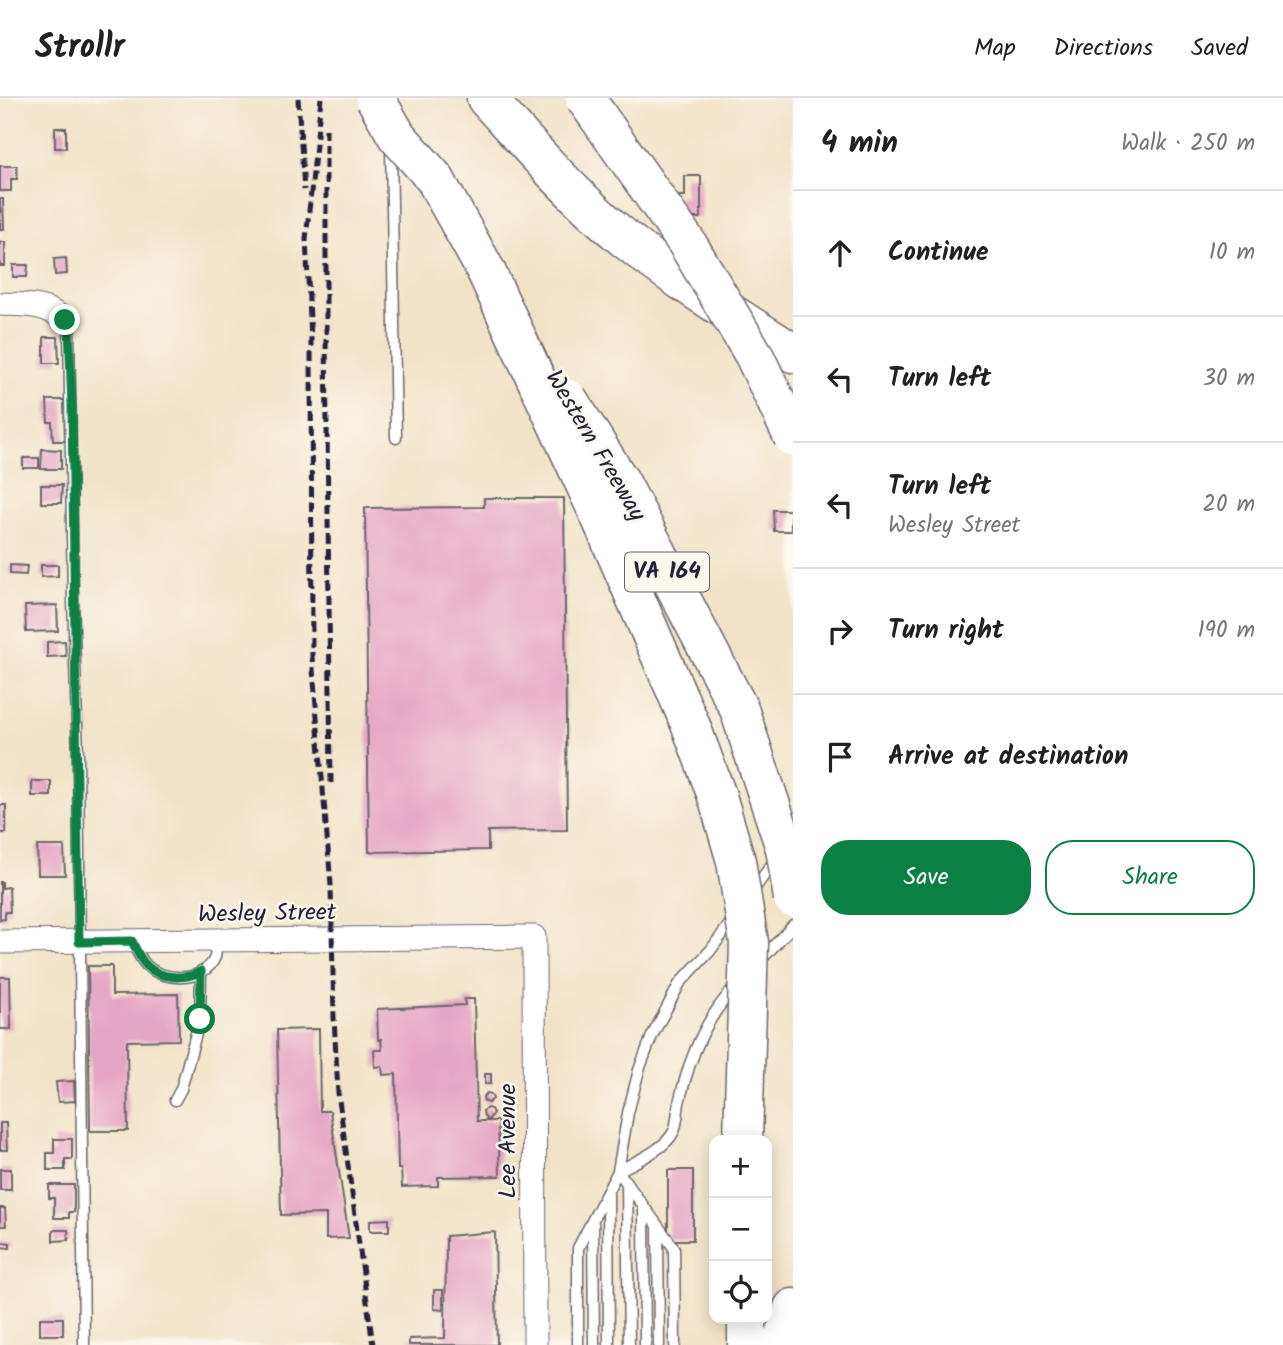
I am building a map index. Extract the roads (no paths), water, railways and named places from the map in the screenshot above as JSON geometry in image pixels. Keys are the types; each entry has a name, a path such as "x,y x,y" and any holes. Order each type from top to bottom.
{"highway":[{"name":"Western Freeway","path":"375,98 397,136 435,179 486,271 621,483 739,709 785,848 793,898"},
{"path":"486,98 545,163 625,239 716,304 786,347"},
{"path":"585,98 687,243 754,355 793,437"},
{"path":"486,271 602,521 691,726 717,796 736,862 749,943 743,1135"},
{"path":"781,1345 793,1308"},
{"path":"747,1324 747,1345"}],"street":[{"path":"0,304 38,305 54,310 65,320"},
{"name":"Wesley Street","path":"0,942 534,937"},
{"name":"Lee Avenue","path":"534,937 535,1345"}],"lane":[{"path":"390,98 396,439"},
{"path":"65,320 69,327 72,405 83,1345"},
{"path":"578,1345 578,1248 618,1171 628,1113 639,1070 652,1036 680,984 710,951 793,835"},
{"path":"618,1171 653,1153 674,1131 685,1080 704,1030 725,997 793,925"},
{"path":"132,941 148,967 181,977 193,976 215,958 216,940"},
{"path":"175,1100 181,1089 200,1019 201,971"},
{"path":"618,1171 674,1248 675,1345"},
{"path":"627,1184 629,1345"},
{"path":"608,1192 609,1345"},
{"path":"644,1207 645,1345"},
{"path":"593,1220 594,1345"},
{"path":"658,1226 659,1345"}],"railway":[{"path":"298,98 304,190"},
{"path":"321,98 306,239 311,340 312,657 331,885 338,1093 373,1345"},
{"path":"326,129 331,783"}]}
